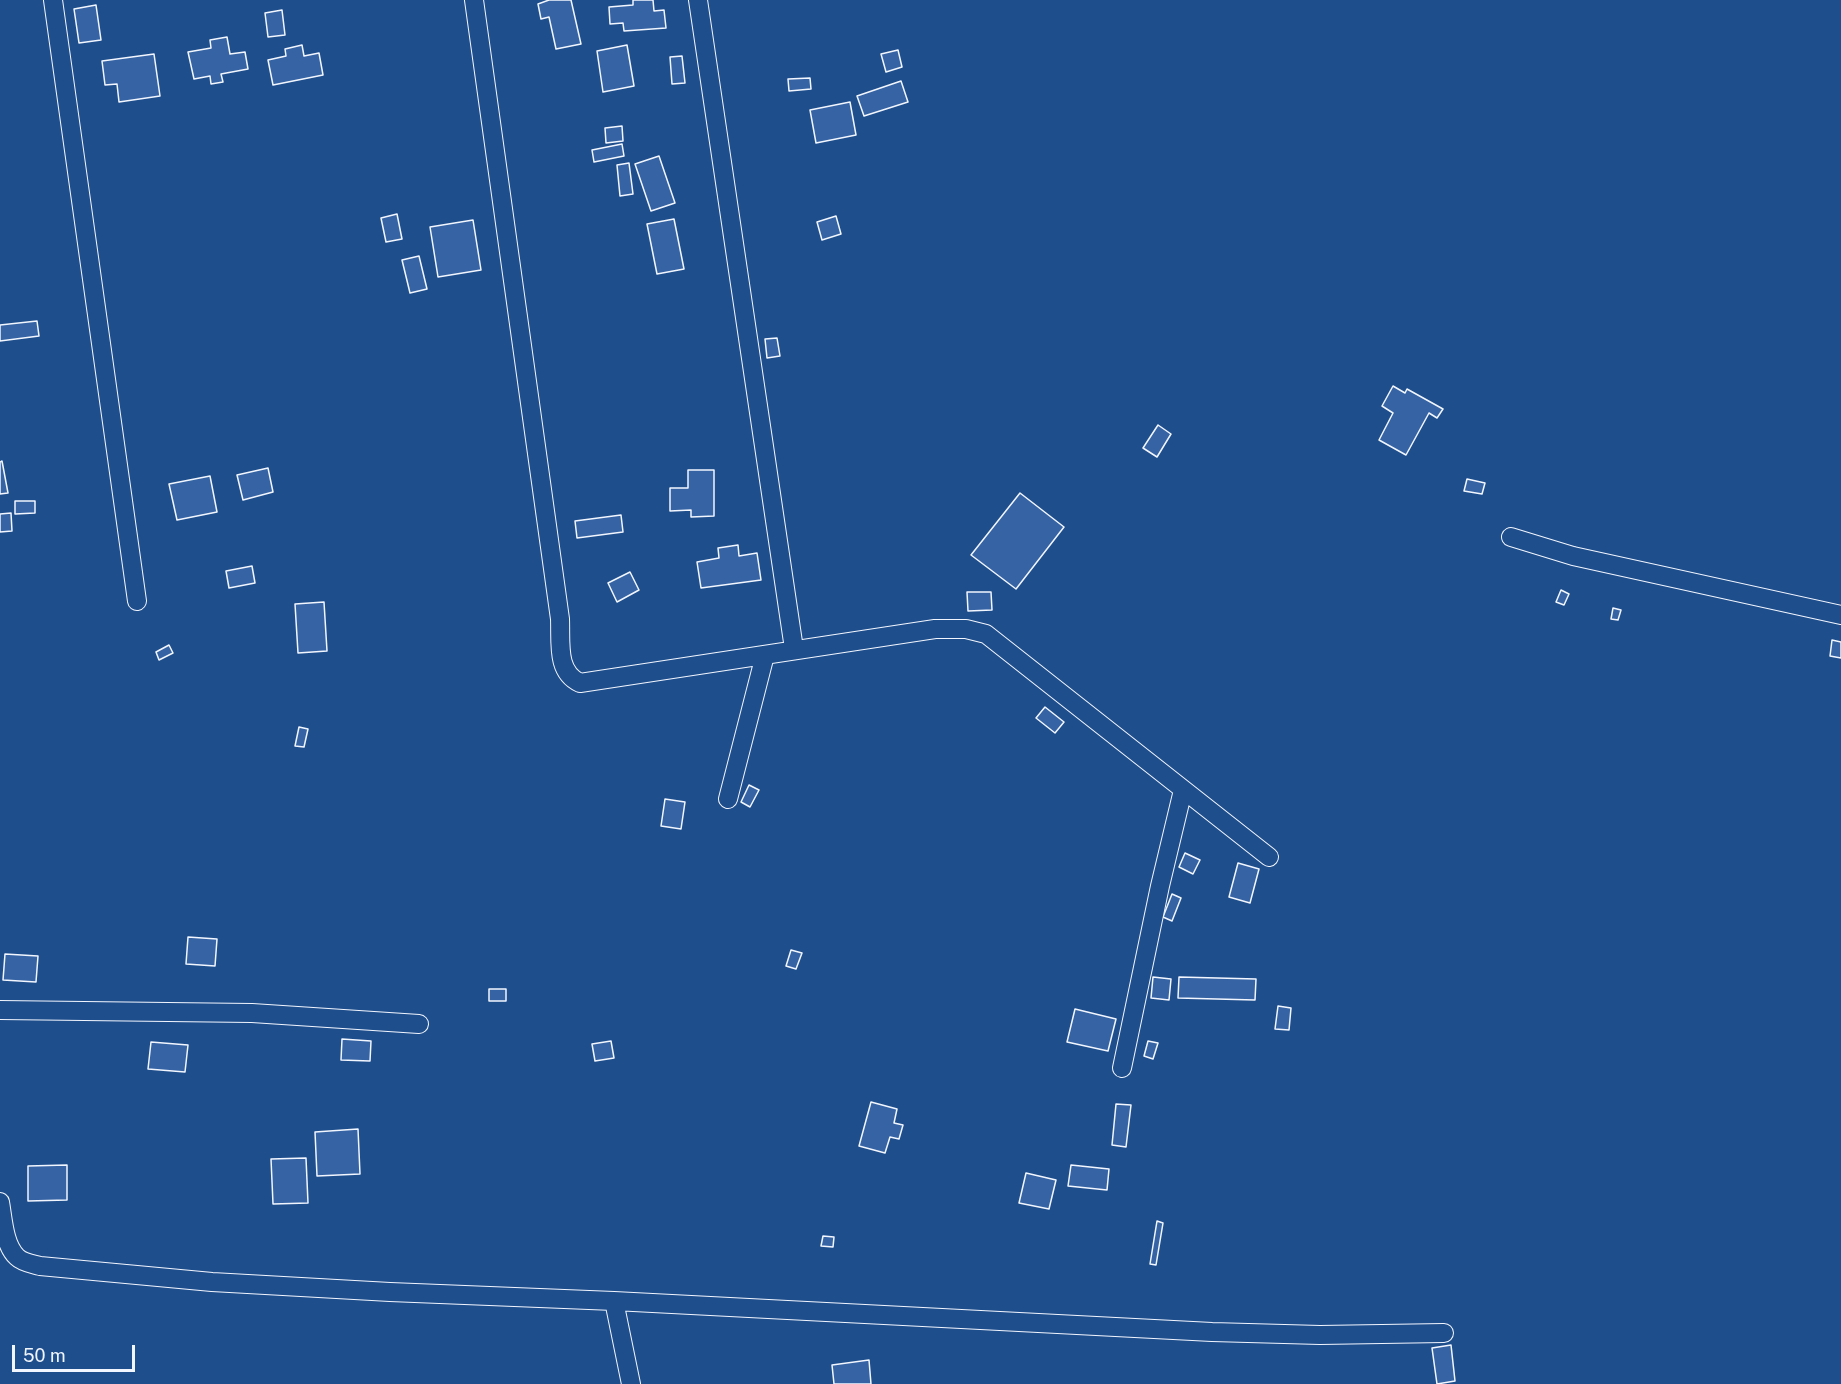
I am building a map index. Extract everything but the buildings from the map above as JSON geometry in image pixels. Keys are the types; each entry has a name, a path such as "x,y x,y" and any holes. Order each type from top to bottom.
{"street":[{"path":"53,0 137,601"},
{"path":"474,0 560,620 562,665 572,679 580,682 935,629 966,629 986,634 1269,857"},
{"path":"698,0 794,649"},
{"path":"1510,537 1573,556 1841,615"},
{"path":"728,799 765,655"},
{"path":"1122,1068 1160,886 1183,790"},
{"path":"0,1010 252,1012 419,1024"},
{"path":"0,1202 6,1235 17,1258 40,1266 224,1283 1212,1332 1320,1335 1444,1333"},
{"path":"614,1301 631,1384"}]}
